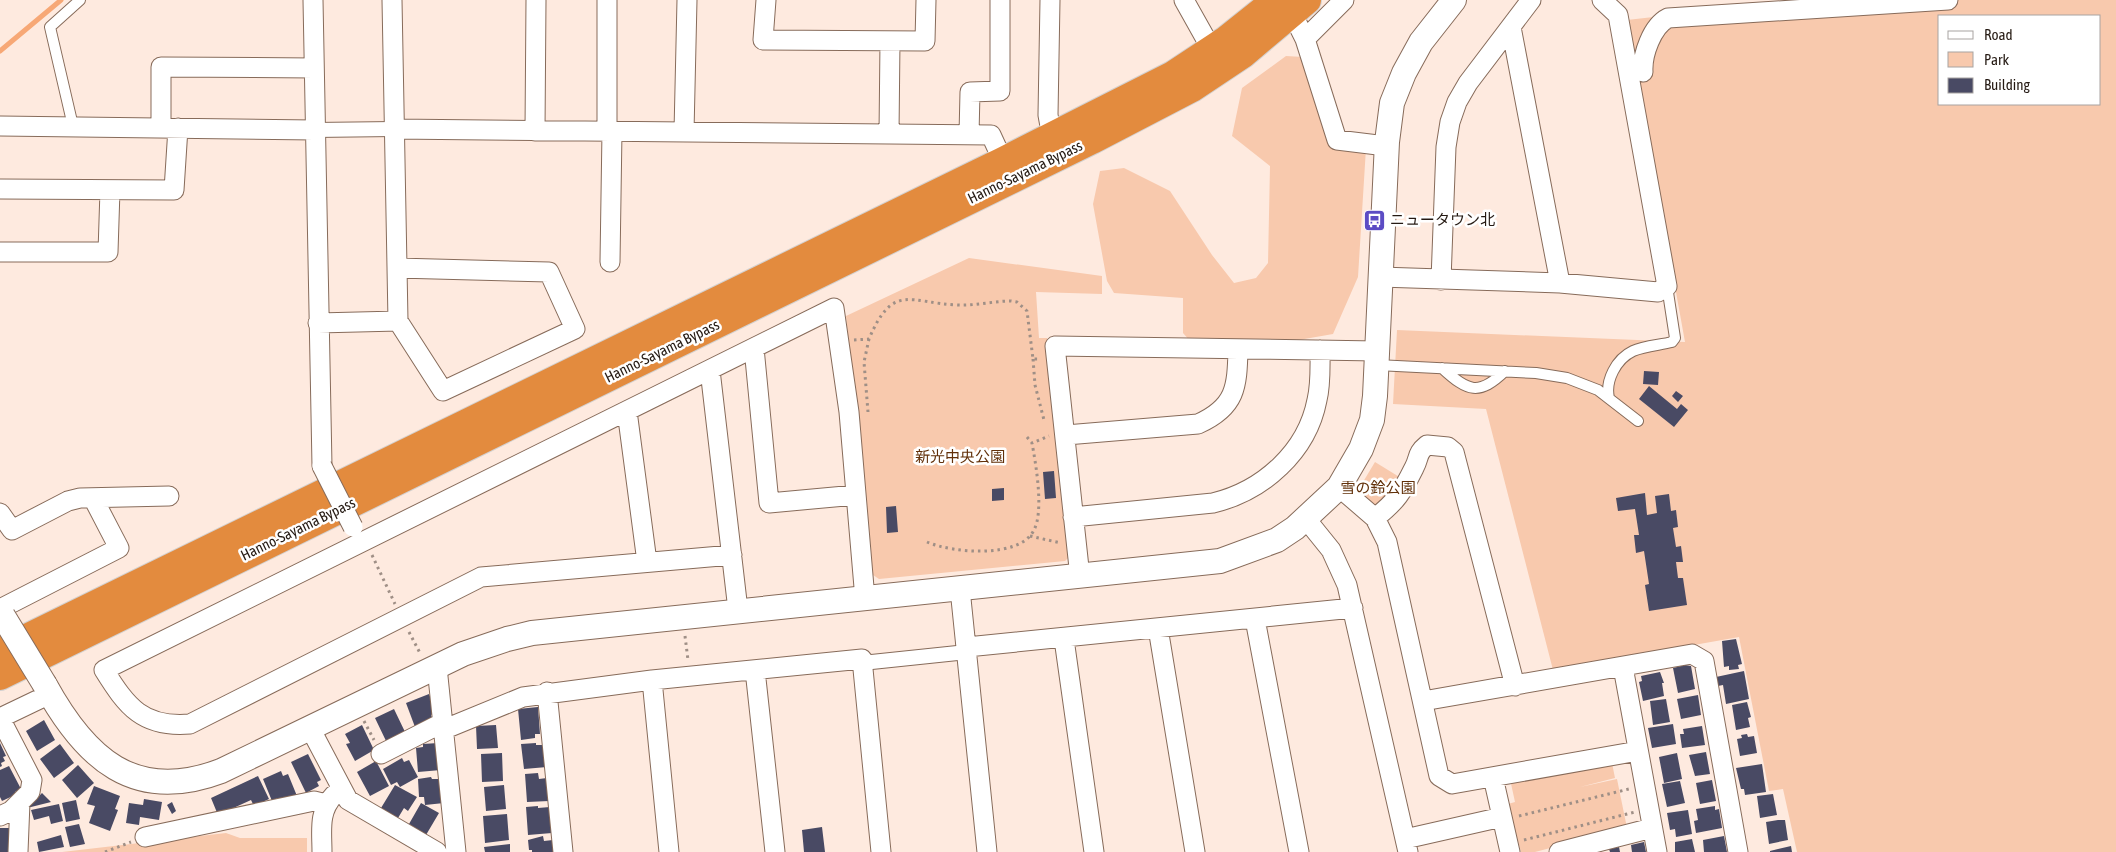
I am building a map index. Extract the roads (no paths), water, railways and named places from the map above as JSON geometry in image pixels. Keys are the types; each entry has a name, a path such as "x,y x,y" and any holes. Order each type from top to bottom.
{"highway":[{"name":"Hanno-Sayama Bypass","path":"0,652 1174,76 1212,50 1292,4"},
{"name":"Hanno-Sayama Bypass","path":"0,676 1192,88 1244,54 1292,4"}],"street":[{"path":"313,0 314,130 322,466 359,534"},
{"path":"392,0 394,130 398,321 443,391 575,329 549,272 397,268"},
{"path":"535,131 536,0"},
{"path":"607,0 610,262"},
{"path":"684,132 686,0"},
{"path":"766,0 763,40 890,41 925,41 926,0"},
{"path":"969,135 970,92 1000,91 1000,0"},
{"path":"1050,0 1048,115 1052,137"},
{"path":"1184,0 1212,50"},
{"path":"1305,39 1344,0"},
{"path":"93,498 119,548 1,612 47,689 80,739 93,753 118,770 152,780 180,782 204,778 484,646 532,633 683,615 865,599 1220,561 1277,540 1306,519 1339,487 1362,449 1372,420 1377,358 1386,146 1392,103 1404,73 1421,42 1454,0"},
{"path":"1441,280 1446,147 1450,122 1457,102 1468,83 1531,0"},
{"path":"1380,277 1560,283 1658,292 1666,286 1618,15 1602,0"},
{"path":"1642,72 1642,64 1656,28 1668,18 1948,0"},
{"path":"1292,4 1337,140 1386,146"},
{"path":"1511,27 1560,283"},
{"path":"888,134 890,41"},
{"path":"0,189 174,190 169,128 161,67 314,68"},
{"path":"0,126 991,135 1003,161"},
{"path":"0,252 108,252 110,190"},
{"path":"732,555 481,578 190,724 173,725 145,718 121,698 104,670 359,534 627,411 834,308 849,412 865,599"},
{"path":"318,322 398,321"},
{"path":"1080,577 1073,517 1058,435 1057,358 1055,346 1320,350 1377,358"},
{"path":"754,348 769,503 856,495"},
{"path":"1058,435 1198,424 1212,418 1230,400 1236,387 1238,350"},
{"path":"1073,517 1213,503 1234,498 1253,488 1281,467 1297,447 1311,421 1318,399 1320,350"},
{"path":"710,370 738,610"},
{"path":"627,411 647,562"},
{"path":"1375,518 1395,502 1416,465 1418,452 1427,445 1448,447 1454,452 1515,686"},
{"path":"1339,487 1375,518 1387,542 1439,776 1452,784 1638,751"},
{"path":"0,513 12,530 68,501 93,498 169,496"},
{"path":"1306,519 1338,562 1347,585 1406,846 1509,817"},
{"path":"960,588 987,852"},
{"path":"862,663 1158,628 1352,608"},
{"path":"1255,618 1299,852"},
{"path":"1158,628 1195,852"},
{"path":"1064,639 1094,852"},
{"path":"1423,701 1692,654 1704,661 1738,852"},
{"path":"382,754 445,726 523,696 652,680 862,660 881,852"},
{"path":"437,667 445,726 456,852"},
{"path":"1623,667 1657,852"},
{"path":"755,670 775,852"},
{"path":"652,680 669,852"},
{"path":"0,816 20,802 30,792 32,780 0,718 47,689"},
{"path":"547,692 564,852"},
{"path":"310,728 348,800 437,852"},
{"path":"1493,777 1509,817 1510,852"},
{"path":"322,852 322,816 326,804 341,787"},
{"path":"146,836 314,801 326,804"},
{"path":"18,852 20,802"},
{"path":"1559,852 1652,828"}],"lane":[{"path":"73,126 50,27 80,0"},
{"path":"1609,398 1608,380 1624,358 1632,351 1672,342 1675,338 1666,286"},
{"path":"1377,358 1442,368 1536,373 1567,378 1598,390 1638,421"},
{"path":"1442,368 1464,385 1482,389 1492,384 1505,371"}],"waterway":[{"path":"0,51 61,0"}],"place":[{"name":"ニュータウン北","path":"1374,220"}],"park label":[{"name":"新光中央公園","path":"960,457"},
{"name":"雪の鈴公園","path":"1378,488"}]}
